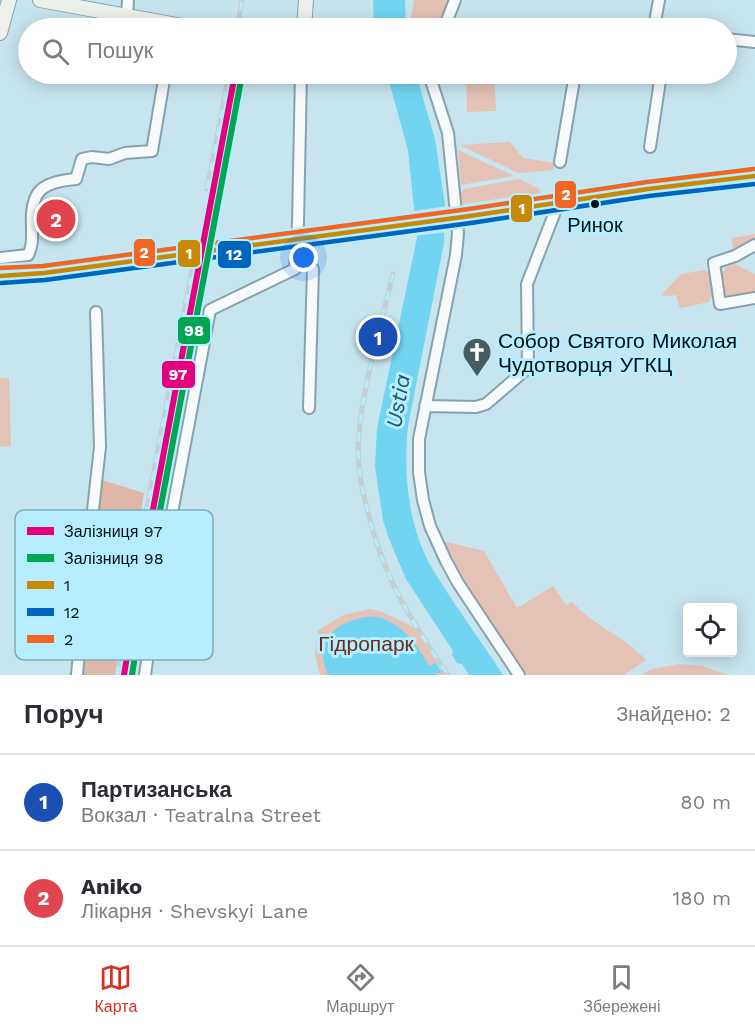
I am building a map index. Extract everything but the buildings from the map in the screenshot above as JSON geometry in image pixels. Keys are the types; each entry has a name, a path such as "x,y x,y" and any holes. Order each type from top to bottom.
{"main road":[{"path":"0,276 44,273 755,176"}],"street":[{"path":"0,33 9,0"},
{"path":"40,0 135,18"},
{"path":"127,16 128,0"},
{"path":"305,18 306,0"},
{"path":"448,18 455,0"},
{"path":"656,18 659,0"},
{"path":"737,40 755,42"},
{"path":"0,258 28,255 33,246 31,210 34,198 40,189 56,180 76,179 82,159 92,157 109,159 125,153 152,151 163,84"},
{"path":"172,510 210,310 295,269 301,84"},
{"path":"432,84 448,134 458,233 456,255 419,439 418,456 423,500 430,526 458,584 519,675"},
{"path":"560,162 573,84"},
{"path":"650,147 659,84"},
{"path":"425,406 486,404 528,368 527,284 558,204"},
{"path":"755,245 735,256 714,263 720,304 755,298"},
{"path":"309,408 313,269"},
{"path":"93,510 100,447 96,312"},
{"path":"77,675 78,660"},
{"path":"145,675 147,660"}],"green space":[{"path":"414,0 455,0 448,18 411,18"},
{"path":"466,84 495,84 496,111 467,112"},
{"path":"510,142 523,158 555,163 553,170 518,173 460,145"},
{"path":"458,150 514,176 461,185"},
{"path":"519,179 539,189 541,193 462,204 461,193 464,189"},
{"path":"755,234 755,241 738,250 732,247 732,238"},
{"path":"735,264 755,274 755,294 733,298 725,293 722,275 726,268"},
{"path":"705,270 711,274 712,295 709,302 680,308 676,295 661,295 681,274"},
{"path":"0,378 9,378 11,446 0,447"},
{"path":"435,539 484,551 517,608 553,586 566,605 572,602 646,660 624,675 519,675"},
{"name":"Гідропарк","path":"370,609 380,611 416,628 448,675 320,675 315,654 318,630 344,615"},
{"path":"679,664 702,666 729,675 640,675 652,669"}],"shaded area":[{"path":"102,480 144,493 141,510 98,510"},
{"path":"84,660 117,660 115,675 83,675"}],"water":[{"path":"373,0 405,0 406,18 374,18"},
{"name":"Ustia","path":"390,84 419,84 435,139 445,205 444,243 408,426 406,462 409,499 417,535 432,568 503,675 469,675 462,664 456,663 435,675 328,675 324,664 324,646 332,632 347,622 369,617 389,621 404,631 429,666 452,655 453,651 406,579 389,539 383,520 375,467 377,428 417,238 408,150"}],"pier":[{"path":"448,206 447,232 414,236 413,211"},
{"path":"452,655 457,663 441,671 436,663"}],"railway":[{"path":"239,18 242,0"},
{"path":"207,189 227,84"},
{"path":"147,510 193,264"},
{"path":"393,274 364,395 358,445 360,476 366,507 383,561 411,618 448,675"},
{"path":"117,675 120,660"}],"rail line":[{"name":"97","path":"153,510 233,84"},
{"name":"98","path":"160,510 240,84"},
{"name":"97","path":"124,675 126,660"},
{"name":"98","path":"132,675 134,660"}],"transit line":[{"name":"2","path":"0,268 43,266 754,169"},
{"name":"1","path":"0,276 44,273 755,176"},
{"name":"12","path":"1,283 45,280 471,223 649,196 755,184"}],"place":[{"name":"Ринок","path":"595,204"},
{"name":"Aniko","path":"56,219"},
{"name":"Партизанська","path":"378,337"},
{"name":"Собор Святого Миколая Чудотворця УГКЦ","path":"477,378"}]}
